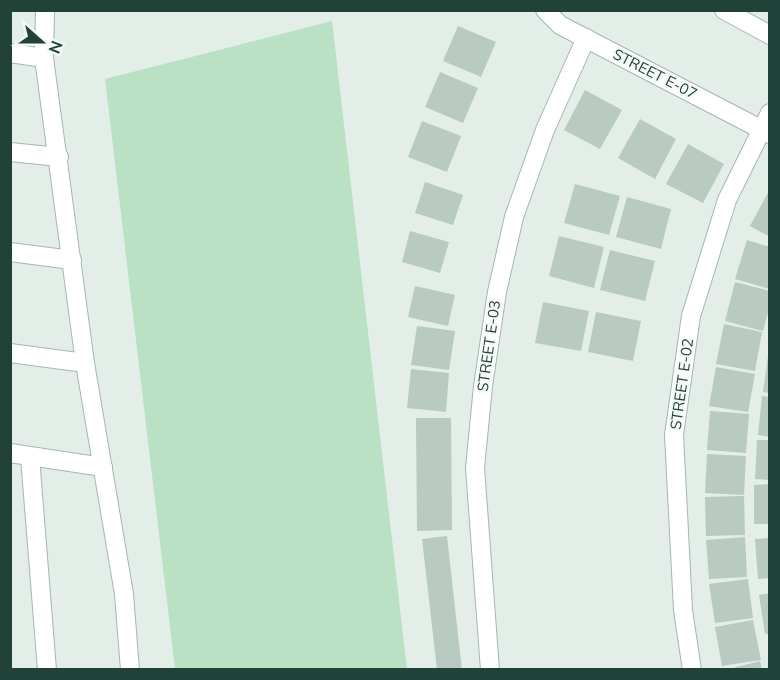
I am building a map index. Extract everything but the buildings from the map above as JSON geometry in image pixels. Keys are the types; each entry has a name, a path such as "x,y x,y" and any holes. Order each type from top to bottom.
{"street":[{"path":"45,10 44,58 85,363 124,594 130,669"},
{"name":"STREET E-07","path":"545,10 560,25 765,132"},
{"path":"724,10 770,35"},
{"name":"STREET E-03","path":"490,669 475,468 483,386 497,292 514,217 545,130 586,38"},
{"path":"10,53 44,58"},
{"name":"STREET E-02","path":"692,669 683,610 674,435 691,316 727,200 765,132 770,113"},
{"path":"10,152 58,157"},
{"path":"10,252 72,260"},
{"path":"10,353 85,363"},
{"path":"10,453 103,468"},
{"path":"30,457 47,669"}],"green space":[{"path":"332,21 407,669 175,669 105,79"}]}
